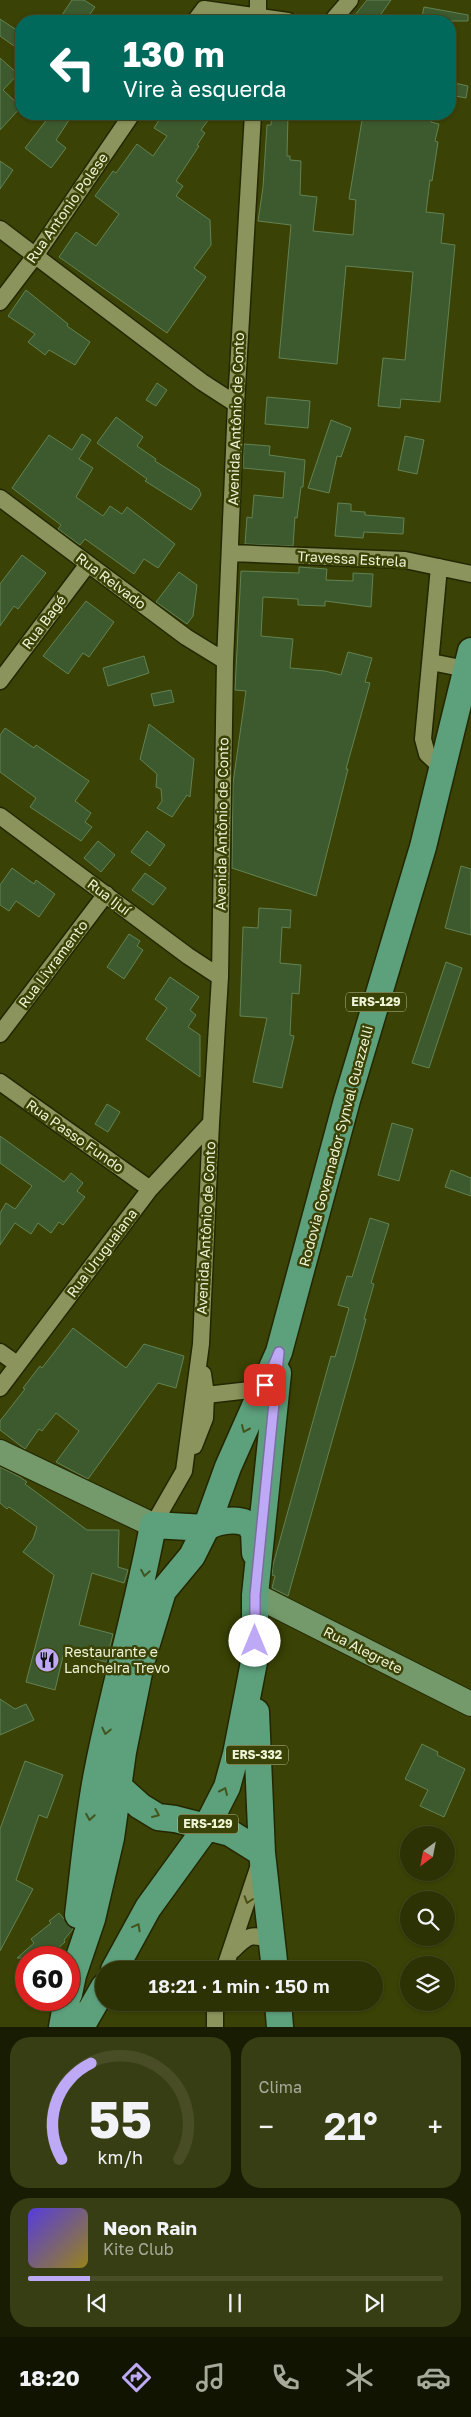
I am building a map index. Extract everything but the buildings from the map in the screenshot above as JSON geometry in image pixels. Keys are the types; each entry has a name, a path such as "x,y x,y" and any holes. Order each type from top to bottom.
{"main road":[{"name":"Rodovia Governador Synval Guazzelli","path":"80,1958 92,1919 111,1838 118,1785 141,1662 157,1608 163,1591 192,1556 206,1528 228,1467 279,1352 347,1100 423,847 441,767 469,660"},
{"name":"Rodovia Governador Synval Guazzelli","path":"119,1961 148,1908 206,1828 227,1787 236,1754 255,1657 255,1595 279,1352"},
{"path":"75,1946 86,1838 98,1769 122,1657 143,1583 153,1525 206,1528 212,1524 236,1520 247,1523 254,1532 255,1595"},
{"name":"ERS-332","path":"255,1657 256,1737 261,1804 262,1853 274,1961"},
{"path":"98,1769 140,1806 158,1817 175,1819 230,1833 262,1853"},
{"path":"81,2027 95,2003"},
{"name":"Rodovia Governador Synval Guazzelli","path":"62,2027 65,2011"},
{"path":"279,2011 280,2027"}],"street":[{"path":"258,0 258,15"},
{"path":"337,15 350,0"},
{"path":"200,15 204,9 233,15"},
{"name":"Rua Antonio Polese","path":"0,302 35,256 128,120"},
{"name":"Avenida Antônio de Conto","path":"153,1525 184,1471 201,1344 220,977 225,661 236,404 252,120"},
{"path":"0,229 202,382 236,404"},
{"name":"Rua Relvado","path":"0,498 186,637 225,661"},
{"name":"Travessa Estrela","path":"231,553 405,560 471,574"},
{"name":"Rua Bagé","path":"0,681 88,564"},
{"path":"439,567 424,748 427,754 441,767"},
{"path":"431,662 469,660"},
{"name":"Rua Ijuí","path":"0,816 188,956 220,977"},
{"name":"Rua Livramento","path":"0,1034 106,894"},
{"name":"Rua Passo Fundo","path":"0,1082 150,1189"},
{"name":"Rua Uruguaiana","path":"0,1388 150,1189 211,1123"},
{"path":"184,1471 205,1418 206,1395 201,1344"},
{"path":"0,1352 18,1364"},
{"path":"206,1395 250,1390 279,1352"},
{"path":"0,1452 153,1525"},
{"name":"Rua Alegrete","path":"255,1595 471,1704"},
{"path":"227,1961 262,1853"},
{"path":"231,1951 246,1937 256,1936 273,1940"},
{"path":"215,2011 215,2027"}],"place":[{"name":"Restaurante e Lancheira Trevo","path":"47,1660"}],"route":[{"path":"255,1641 255,1595 268,1480 279,1352 265,1385"}]}
